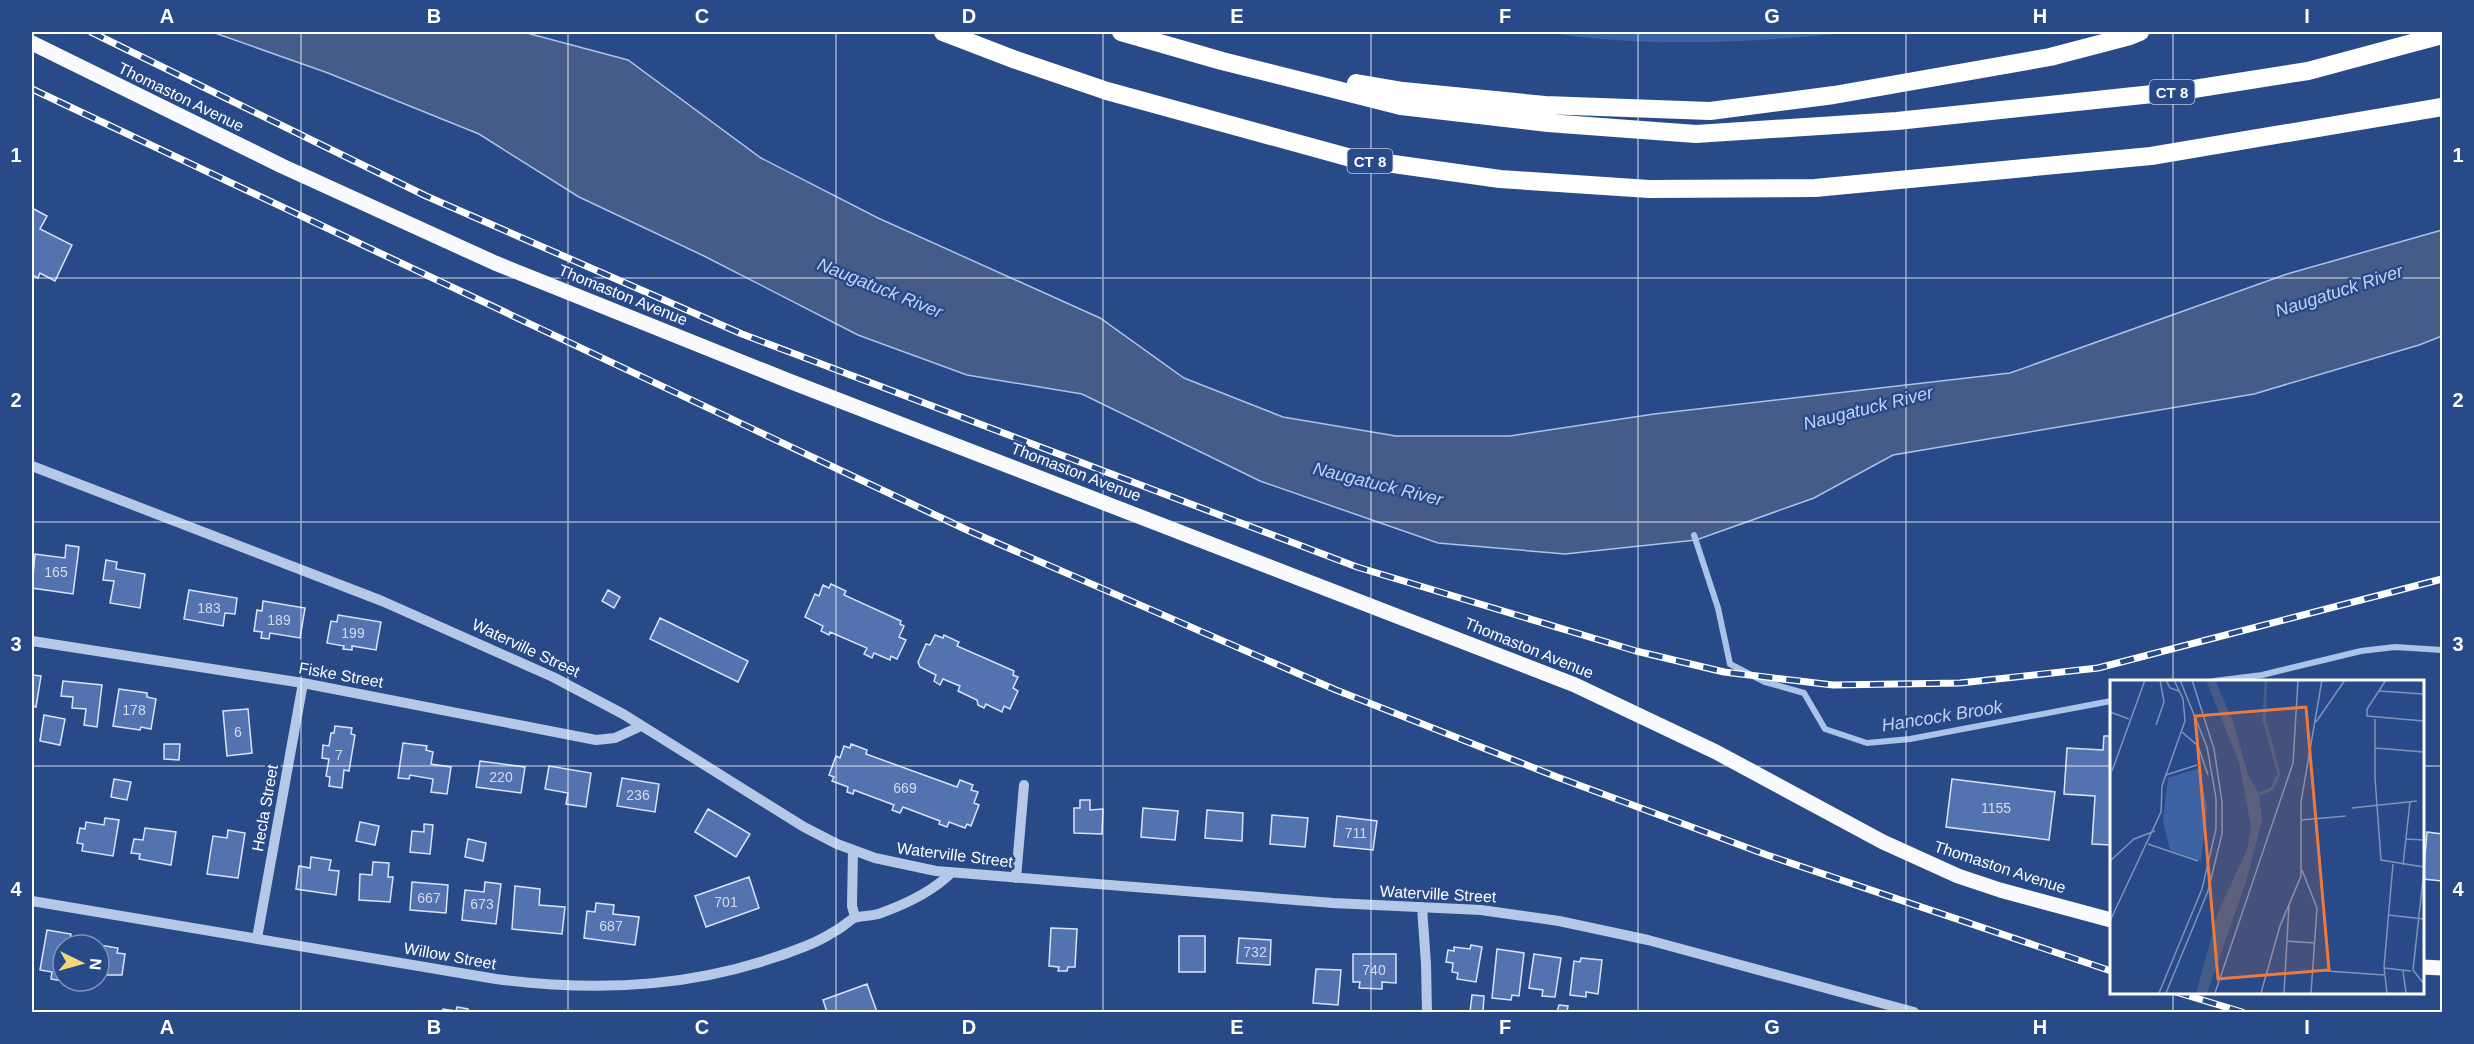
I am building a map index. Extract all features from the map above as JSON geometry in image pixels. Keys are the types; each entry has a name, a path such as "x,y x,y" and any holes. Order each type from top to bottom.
{"highway":[{"name":"CT 8","path":"943,32 1107,92 1351,158 1500,179 1649,189 1815,188 2151,156 2324,127 2442,96"},
{"name":"CT 8","path":"1121,32 1222,61 1401,106 1548,123 1696,134 1897,121 2181,91 2307,71 2442,35"},
{"path":"1222,61 1403,91 1545,105 1710,111 1834,95 2038,59 2140,32"},
{"path":"2324,127 2442,107"}],"main road":[{"name":"Thomaston Avenue","path":"32,43 282,166 468,251 736,360 1575,685 1716,752 1883,843 1958,876 2110,920"},
{"path":"2423,967 2442,968"}],"street":[{"name":"Waterville Street","path":"32,466 410,612 577,688 804,827 853,850 894,864 951,873 1333,903 1505,913 1589,926 1648,940 1914,1012"},
{"name":"Fiske Street","path":"32,640 303,683 596,740 615,738 641,726"},
{"name":"Hecla Street","path":"257,938 303,683"},
{"path":"1016,878 1024,785"},
{"path":"853,850 852,906 855,917"},
{"name":"Willow Street","path":"32,901 518,982 620,987 675,981 731,970 774,958 817,940 855,917 880,914 931,891 951,873"},
{"path":"1422,908 1427,1012"}],"shaded area":[{"path":"1546,32 1852,32 1778,39 1659,42 1582,37"}],"water":[{"name":"Naugatuck River","path":"212,32 523,32 628,60 761,158 878,218 1100,318 1184,378 1283,417 1396,436 1510,436 1654,414 2010,373 2287,274 2442,230 2442,336 2419,345 2254,394 1893,455 1814,498 1696,540 1565,554 1438,543 1260,481 1082,394 967,375 858,335 704,256 579,197 479,134 328,73"}],"building":[{"path":"32,208 47,216 40,229 72,245 55,281 40,273 38,278 32,275"},
{"path":"66,545 79,547 73,594 32,588 35,554 65,558"},
{"path":"106,560 117,562 116,569 145,574 140,608 110,603 114,581 103,580"},
{"path":"831,584 846,591 844,595 901,621 900,624 904,626 899,637 906,640 897,659 891,656 890,660 874,653 872,658 864,654 867,648 830,632 829,635 821,631 823,626 805,617 815,594 819,596 823,585 829,588"},
{"path":"189,590 237,598 235,614 225,613 223,626 184,619"},
{"path":"608,590 620,597 614,608 602,601"},
{"path":"263,601 305,608 300,638 270,633 269,639 261,638 262,632 254,631 257,610 262,611"},
{"path":"338,615 381,622 376,650 352,646 352,650 343,649 344,646 327,643 331,621 337,622"},
{"path":"660,618 748,661 738,682 650,639"},
{"path":"935,635 943,638 944,635 959,642 957,646 1014,671 1013,675 1018,677 1013,688 1018,691 1010,709 1004,706 1002,712 986,704 984,708 978,705 977,700 958,691 960,686 943,679 940,685 934,681 936,675 920,667 918,662 926,644 930,645"},
{"path":"32,675 41,676 36,707 32,706"},
{"path":"63,681 102,685 97,727 84,725 86,709 72,708 73,697 61,696"},
{"path":"119,689 147,693 147,697 156,699 151,729 141,727 140,730 113,726"},
{"path":"248,709 252,753 227,756 223,711"},
{"path":"44,715 65,719 60,745 40,741"},
{"path":"335,726 352,728 351,734 355,735 349,771 344,770 342,788 329,786 330,777 326,776 329,759 322,758 323,745 329,746 331,733 334,733"},
{"path":"2104,736 2110,736 2110,845 2092,844 2095,796 2064,794 2067,748 2103,750"},
{"path":"403,743 427,746 426,750 433,752 431,764 451,767 447,794 431,792 433,779 410,775 409,779 398,778"},
{"path":"164,744 180,744 179,760 164,759"},
{"path":"851,744 867,750 866,754 957,787 960,780 973,785 971,790 978,792 974,803 979,805 971,826 967,824 965,828 949,822 947,827 939,824 940,821 903,807 900,813 892,810 894,805 854,790 853,794 847,792 848,787 832,781 834,777 829,775 836,756 840,758 844,746 850,748"},
{"path":"480,761 525,767 521,793 476,787"},
{"path":"549,766 591,773 586,807 566,804 568,793 545,789"},
{"path":"622,778 659,784 655,812 617,806"},
{"path":"114,779 131,782 127,800 111,797"},
{"path":"1952,779 2055,792 2049,840 1946,827"},
{"path":"1080,800 1090,800 1090,810 1103,809 1102,834 1074,833 1074,808 1080,808"},
{"path":"1143,808 1178,811 1175,840 1141,837"},
{"path":"708,809 750,834 736,857 695,832"},
{"path":"1207,810 1243,813 1242,841 1205,838"},
{"path":"1272,815 1308,818 1305,847 1270,844"},
{"path":"1337,816 1377,821 1373,850 1334,846"},
{"path":"105,818 119,820 113,856 82,851 83,844 77,843 80,828 85,829 86,822 104,825"},
{"path":"360,822 379,826 375,845 356,841"},
{"path":"424,824 433,825 430,854 410,852 412,831 424,832"},
{"path":"145,828 176,832 171,865 139,859 140,854 131,853 134,839 143,840"},
{"path":"228,830 245,833 238,878 207,874 213,836 227,838"},
{"path":"2427,832 2442,834 2442,881 2423,879"},
{"path":"468,839 486,843 483,861 465,857"},
{"path":"311,857 331,860 329,870 339,871 336,895 296,889 299,866 310,868"},
{"path":"373,862 389,863 388,877 393,877 390,902 359,900 360,874 372,875"},
{"path":"749,877 759,908 706,927 695,896"},
{"path":"412,882 448,885 446,913 410,910"},
{"path":"485,882 501,884 496,924 462,920 465,890 484,892"},
{"path":"515,886 540,889 539,905 565,907 562,934 512,929"},
{"path":"596,903 614,905 613,914 639,917 635,945 584,938 587,911 595,912"},
{"path":"1051,928 1077,929 1075,967 1068,967 1067,971 1058,971 1059,967 1049,966"},
{"path":"47,930 65,933 51,933 51,972 40,970"},
{"path":"1179,936 1205,936 1205,972 1179,972"},
{"path":"1239,938 1271,940 1270,965 1237,963"},
{"path":"1471,945 1482,947 1476,982 1457,979 1458,973 1452,972 1453,963 1446,962 1448,950 1454,951 1454,947 1470,949"},
{"path":"111,947 118,948 117,953 125,954 122,975 111,975"},
{"path":"1497,949 1524,953 1519,996 1512,995 1511,1000 1492,998"},
{"path":"1353,954 1396,954 1396,983 1382,982 1382,989 1359,988 1360,982 1353,982"},
{"path":"1534,954 1561,958 1555,997 1542,996 1543,990 1529,988"},
{"path":"1581,958 1602,960 1598,994 1586,992 1586,997 1570,995 1574,961 1580,962"},
{"path":"1316,969 1341,970 1338,1005 1313,1003"},
{"path":"867,984 877,1012 827,1012 823,1000"},
{"path":"1472,995 1484,996 1483,1012 1470,1012"},
{"path":"1559,1005 1568,1006 1567,1012 1557,1012"},
{"path":"457,1007 468,1009 468,1012 442,1012 443,1009 456,1011"}],"waterway":[{"name":"Hancock Brook","path":"1694,535 1718,608 1730,664 1765,682 1804,693 1825,729 1867,743 1910,739 2110,701"},
{"name":"Hancock Brook","path":"2222,680 2262,675 2361,651 2395,647 2442,650"}],"railway":[{"path":"91,32 426,196 742,334 1357,567 1636,651 1724,672 1833,685 1960,683 2098,668 2442,579"},
{"path":"32,89 967,530 1336,690 1557,777 1767,855 2110,971"},
{"path":"2179,993 2242,1012"}]}
